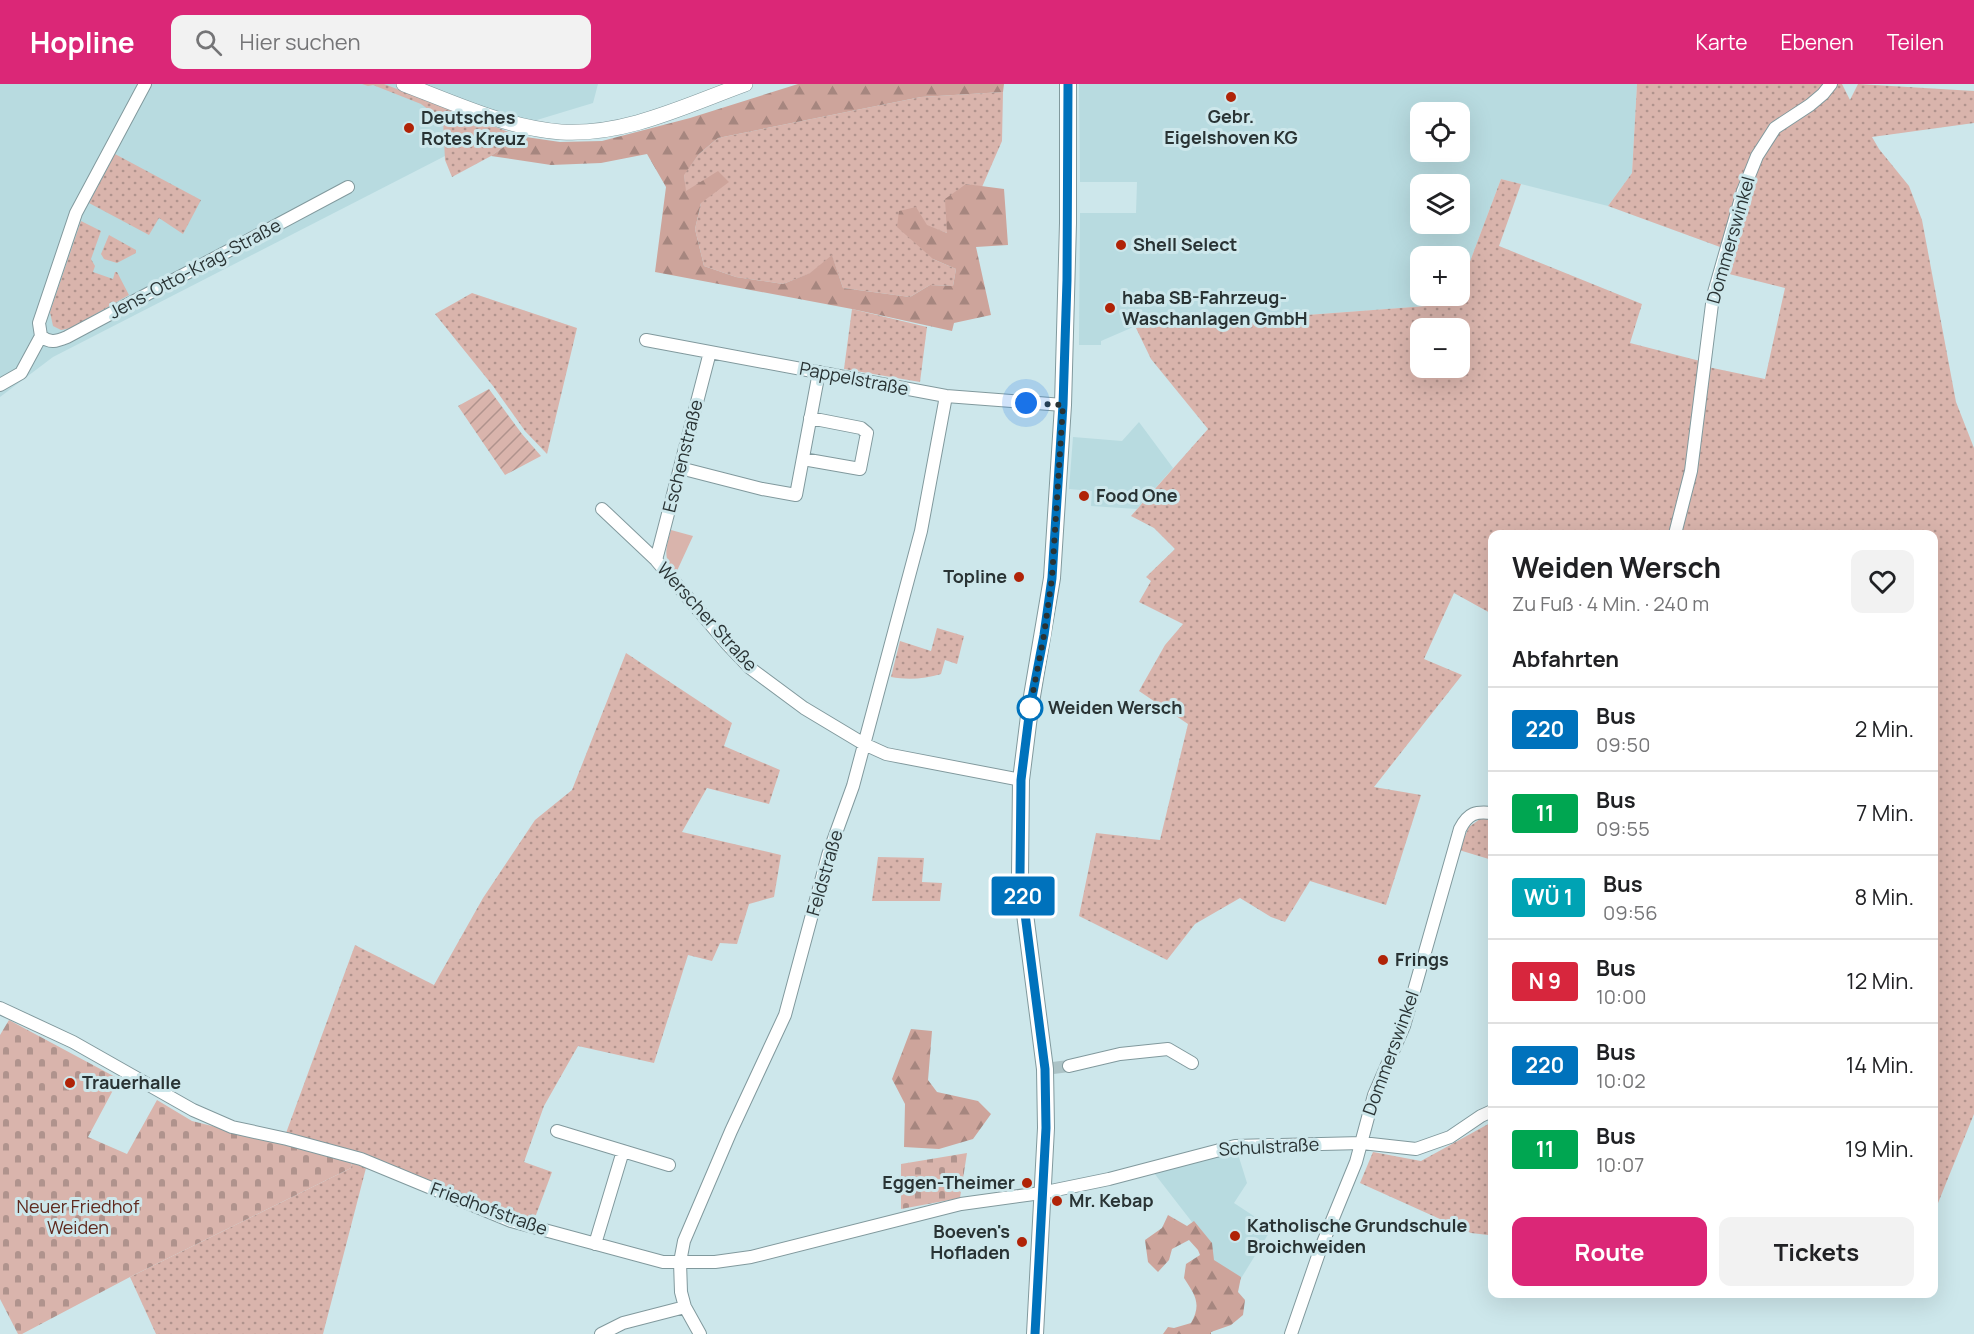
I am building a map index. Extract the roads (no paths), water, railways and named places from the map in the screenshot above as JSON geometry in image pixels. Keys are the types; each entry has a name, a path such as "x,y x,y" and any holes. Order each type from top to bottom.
{"main road":[{"path":"1035,1334 1049,1069 1020,875 1021,780 1030,708 1052,578 1063,405 1068,223 1068,84"}],"street":[{"path":"0,385 21,373 41,336 39,323 76,213 145,84"},
{"path":"404,84 504,120 544,130 581,132 613,128 653,118 746,84"},
{"name":"Dommerswinkel","path":"1676,530 1691,471 1713,296 1743,191 1757,156 1775,128 1810,105 1831,84"},
{"name":"Jens-Otto-Krag-Straße","path":"41,336 49,341 67,337 348,187"},
{"name":"Pappelstraße","path":"646,340 946,396 1063,405"},
{"name":"Eschenstraße","path":"656,560 710,351"},
{"path":"680,468 762,489 796,495 819,372"},
{"name":"Feldstraße","path":"700,1334 685,1307 679,1276 684,1241 785,1015 828,855 853,786 921,531 946,396"},
{"path":"803,459 860,469 866,442 867,433 861,428 810,418"},
{"name":"Werscher Straße","path":"602,509 656,560 750,668 804,708 864,744 886,754 1021,780"},
{"name":"Dommerswinkel","path":"1362,1143 1374,1095 1404,1026 1460,829 1464,820 1472,813 1488,812"},
{"name":"Friedhofstraße","path":"0,1008 73,1042 193,1110 232,1127 361,1159 511,1221 663,1262 729,1261 752,1257 961,1204 1041,1192"},
{"path":"1069,1066 1120,1054 1168,1049 1192,1063"},
{"name":"Schulstraße","path":"1041,1192 1109,1179 1235,1146 1362,1143 1416,1149 1450,1137 1488,1113"},
{"path":"557,1131 669,1165"},
{"path":"1291,1334 1320,1250 1348,1184 1362,1143"},
{"path":"595,1244 623,1151"},
{"path":"601,1334 622,1323 685,1307"}],"tunnel":[{"path":"1053,1068 1069,1066"}],"place":[{"name":"Gebr. Eigelshoven KG","path":"1231,97"},
{"name":"Deutsches Rotes Kreuz","path":"409,128"},
{"name":"Shell Select","path":"1121,245"},
{"name":"haba SB-Fahrzeug- Waschanlagen GmbH","path":"1110,308"},
{"name":"Food One","path":"1084,496"},
{"name":"Topline","path":"1019,577"},
{"name":"Weiden Wersch","path":"1030,708"},
{"name":"Frings","path":"1383,960"},
{"name":"Trauerhalle","path":"70,1083"},
{"name":"Eggen-Theimer","path":"1027,1183"},
{"name":"Mr. Kebap","path":"1057,1201"},
{"name":"Katholische Grundschule Broichweiden","path":"1235,1236"},
{"name":"Boeven's Hofladen","path":"1022,1242"}],"park label":[{"name":"Neuer Friedhof Weiden","path":"78,1217"}]}
